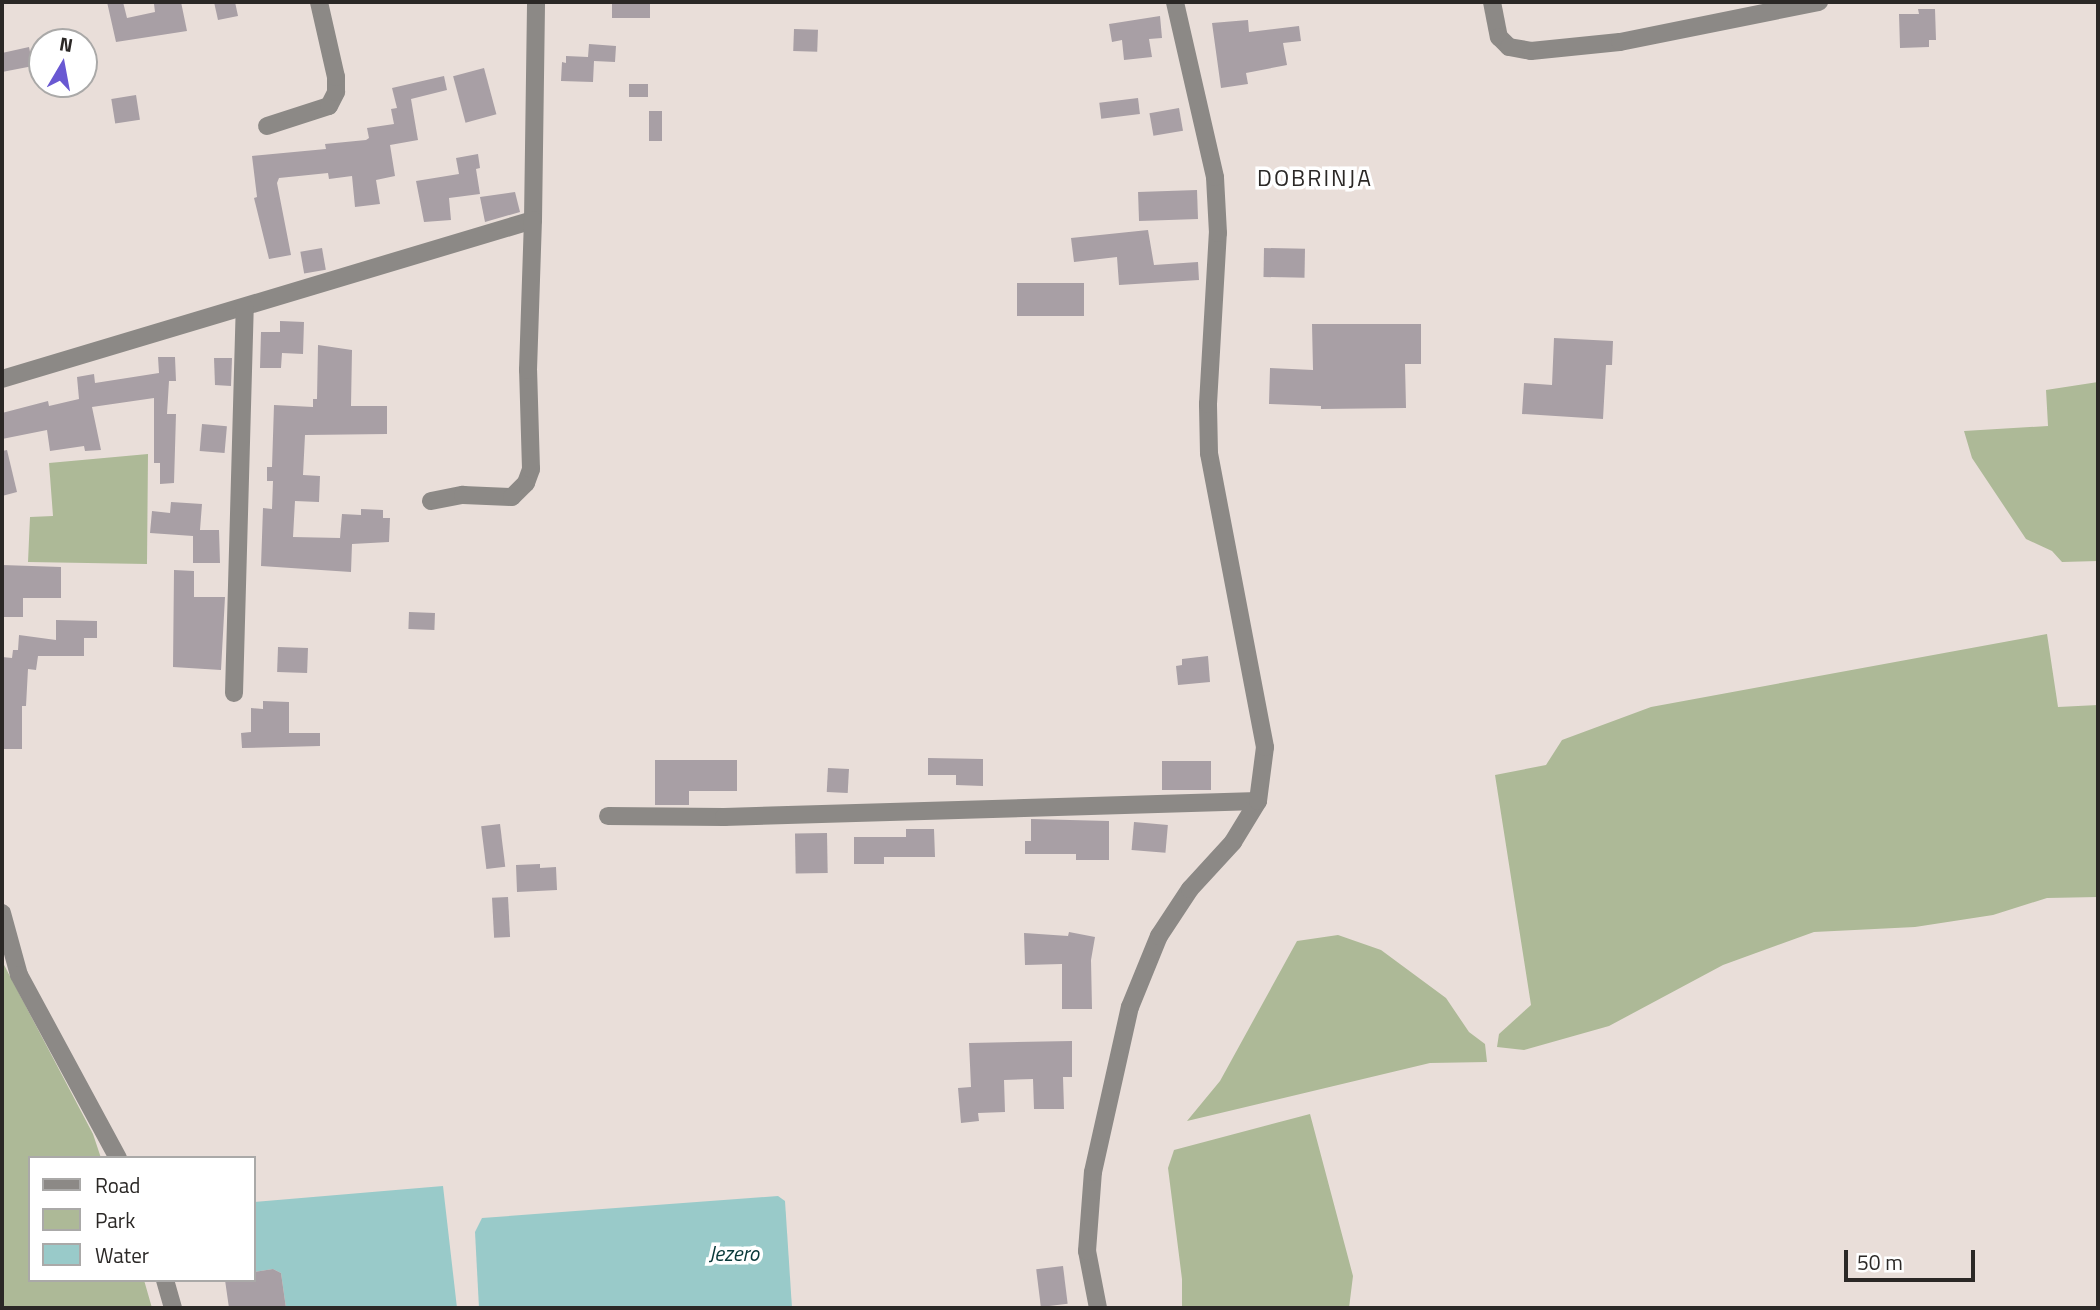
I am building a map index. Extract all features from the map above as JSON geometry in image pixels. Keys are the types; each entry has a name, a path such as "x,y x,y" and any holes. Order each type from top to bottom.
{"street":[{"path":"267,126 329,106 336,92 336,77 319,2"},
{"path":"431,501 464,495 512,497 526,483 531,469 528,370 536,2"},
{"path":"1098,1308 1087,1251 1093,1172 1130,1007 1159,936 1190,889 1233,842 1258,801 1265,747 1209,453 1208,404 1218,233 1215,177 1175,2"},
{"path":"1492,2 1499,37 1509,47 1531,51 1620,42 1819,2"},
{"path":"2,379 533,220"},
{"path":"234,693 245,308"},
{"path":"608,816 724,817 1258,801"},
{"path":"2,913 19,975 117,1156"},
{"path":"166,1282 173,1308"}],"green space":[{"path":"2098,382 2098,561 2062,562 2052,551 2026,539 1972,458 1964,431 2048,426 2046,390"},
{"path":"148,454 147,564 28,562 30,517 53,516 49,463"},
{"path":"2047,634 2058,707 2098,705 2098,897 2047,898 1993,915 1915,927 1814,932 1723,965 1609,1026 1524,1050 1497,1047 1499,1034 1531,1005 1495,775 1546,765 1562,740 1651,707"},
{"path":"1338,935 1381,950 1446,998 1469,1032 1485,1044 1487,1062 1430,1063 1187,1121 1220,1081 1297,941"},
{"path":"2,961 93,1134 100,1156 28,1156 28,1282 145,1282 152,1308 2,1308"},
{"path":"1310,1114 1353,1276 1349,1308 1182,1308 1182,1279 1168,1168 1174,1150"}],"water":[{"path":"443,1186 457,1308 286,1308 281,1273 273,1269 256,1272 256,1202"},
{"name":"Jezero","path":"778,1196 785,1201 792,1308 479,1308 475,1232 482,1218"}],"building":[{"path":"107,2 123,2 127,18 155,12 154,4 181,2 187,31 116,42"},
{"path":"214,2 235,2 238,16 218,20"},
{"path":"612,2 650,2 650,18 612,18"},
{"path":"1918,9 1935,9 1936,40 1929,40 1929,47 1900,48 1899,14 1919,14"},
{"path":"1160,16 1162,38 1149,39 1152,57 1124,60 1122,40 1112,42 1109,24"},
{"path":"1248,20 1249,32 1299,26 1301,41 1283,43 1287,65 1246,73 1248,84 1221,88 1212,23"},
{"path":"794,29 818,30 817,52 793,51"},
{"path":"589,44 616,46 615,62 594,61 593,82 561,81 562,62 566,63 566,56 588,57"},
{"path":"28,47 28,67 2,72 2,53"},
{"path":"484,68 496,114 466,123 453,76"},
{"path":"444,76 447,90 411,99 418,140 390,145 395,176 376,180 380,204 355,207 352,176 329,179 328,173 279,178 277,183 291,255 269,259 254,198 257,197 252,156 326,149 325,144 366,140 369,138 367,128 394,124 391,109 397,108 392,88"},
{"path":"629,84 648,84 648,97 629,97"},
{"path":"136,95 140,120 115,124 111,99"},
{"path":"1138,98 1140,114 1101,119 1099,103"},
{"path":"1179,108 1183,131 1153,136 1149,113"},
{"path":"649,111 662,111 662,141 649,141"},
{"path":"478,154 480,168 476,169 480,194 449,198 451,220 424,222 416,181 459,174 456,158"},
{"path":"1197,190 1198,219 1139,221 1138,192"},
{"path":"515,192 520,212 485,222 480,197"},
{"path":"1148,230 1154,265 1198,262 1199,280 1119,285 1117,257 1074,262 1071,238"},
{"path":"322,248 326,270 304,273 300,252"},
{"path":"1264,248 1305,249 1304,278 1263,277"},
{"path":"1017,283 1084,283 1084,316 1017,316"},
{"path":"280,321 304,322 303,354 282,353 281,368 260,368 261,332 280,332"},
{"path":"1312,324 1421,324 1421,364 1405,364 1406,408 1321,409 1321,406 1269,404 1270,368 1313,370"},
{"path":"1554,338 1613,341 1612,365 1606,365 1603,419 1522,414 1524,383 1552,385"},
{"path":"318,345 352,350 351,406 387,406 387,434 305,435 303,475 320,476 319,502 295,501 293,537 340,538 342,514 361,515 361,509 383,510 383,518 390,518 389,542 352,544 351,572 261,566 263,508 272,509 273,481 267,481 267,467 272,467 274,405 313,407 313,399 317,399"},
{"path":"158,357 175,357 176,381 169,381 167,414 176,414 174,483 160,484 160,463 154,463 154,398 92,407 101,450 85,451 84,446 50,451 47,430 2,439 2,413 48,401 49,406 79,399 77,377 94,374 95,383 159,373"},
{"path":"214,358 232,358 231,386 215,385"},
{"path":"202,424 227,426 225,453 200,451"},
{"path":"7,450 17,492 2,496 2,451"},
{"path":"171,502 202,504 200,530 219,530 220,563 193,563 193,536 150,533 152,511 170,513"},
{"path":"2,565 61,567 61,598 23,598 23,617 2,617"},
{"path":"174,570 194,571 194,597 225,597 221,670 173,667"},
{"path":"409,612 435,613 434,630 408,629"},
{"path":"56,620 97,621 97,638 84,638 84,656 38,656 36,670 28,669 26,706 22,706 22,749 2,749 2,657 12,658 13,650 18,650 19,635 56,640"},
{"path":"278,647 308,648 307,673 277,672"},
{"path":"1208,656 1210,682 1178,685 1176,666 1182,665 1182,659"},
{"path":"263,701 289,702 289,733 320,733 320,746 242,748 241,733 251,732 251,708 263,709"},
{"path":"928,758 983,759 983,786 956,785 956,775 928,775"},
{"path":"655,760 737,760 737,791 689,791 689,805 655,805"},
{"path":"1162,761 1211,761 1211,790 1162,790"},
{"path":"828,768 849,769 848,793 827,792"},
{"path":"1031,819 1109,821 1109,860 1076,860 1076,854 1025,854 1025,841 1031,841"},
{"path":"1134,822 1168,825 1165,853 1132,850"},
{"path":"500,824 505,867 486,869 481,826"},
{"path":"906,829 934,829 935,857 884,857 884,864 854,864 854,837 906,837"},
{"path":"827,833 828,873 796,874 795,834"},
{"path":"540,864 540,868 556,867 557,890 517,892 516,865"},
{"path":"508,897 510,937 494,938 492,898"},
{"path":"1069,932 1095,937 1091,960 1092,1009 1062,1009 1062,964 1025,965 1024,933 1068,936"},
{"path":"1072,1041 1072,1077 1063,1077 1064,1109 1034,1109 1033,1079 1004,1080 1005,1112 978,1113 979,1121 961,1123 958,1088 971,1087 969,1043"},
{"path":"1063,1266 1068,1304 1041,1307 1036,1269"},
{"path":"273,1269 281,1273 286,1308 229,1308 225,1282 256,1282 256,1272"}],"district":[{"name":"DOBRINJA","path":"1315,178"}]}
